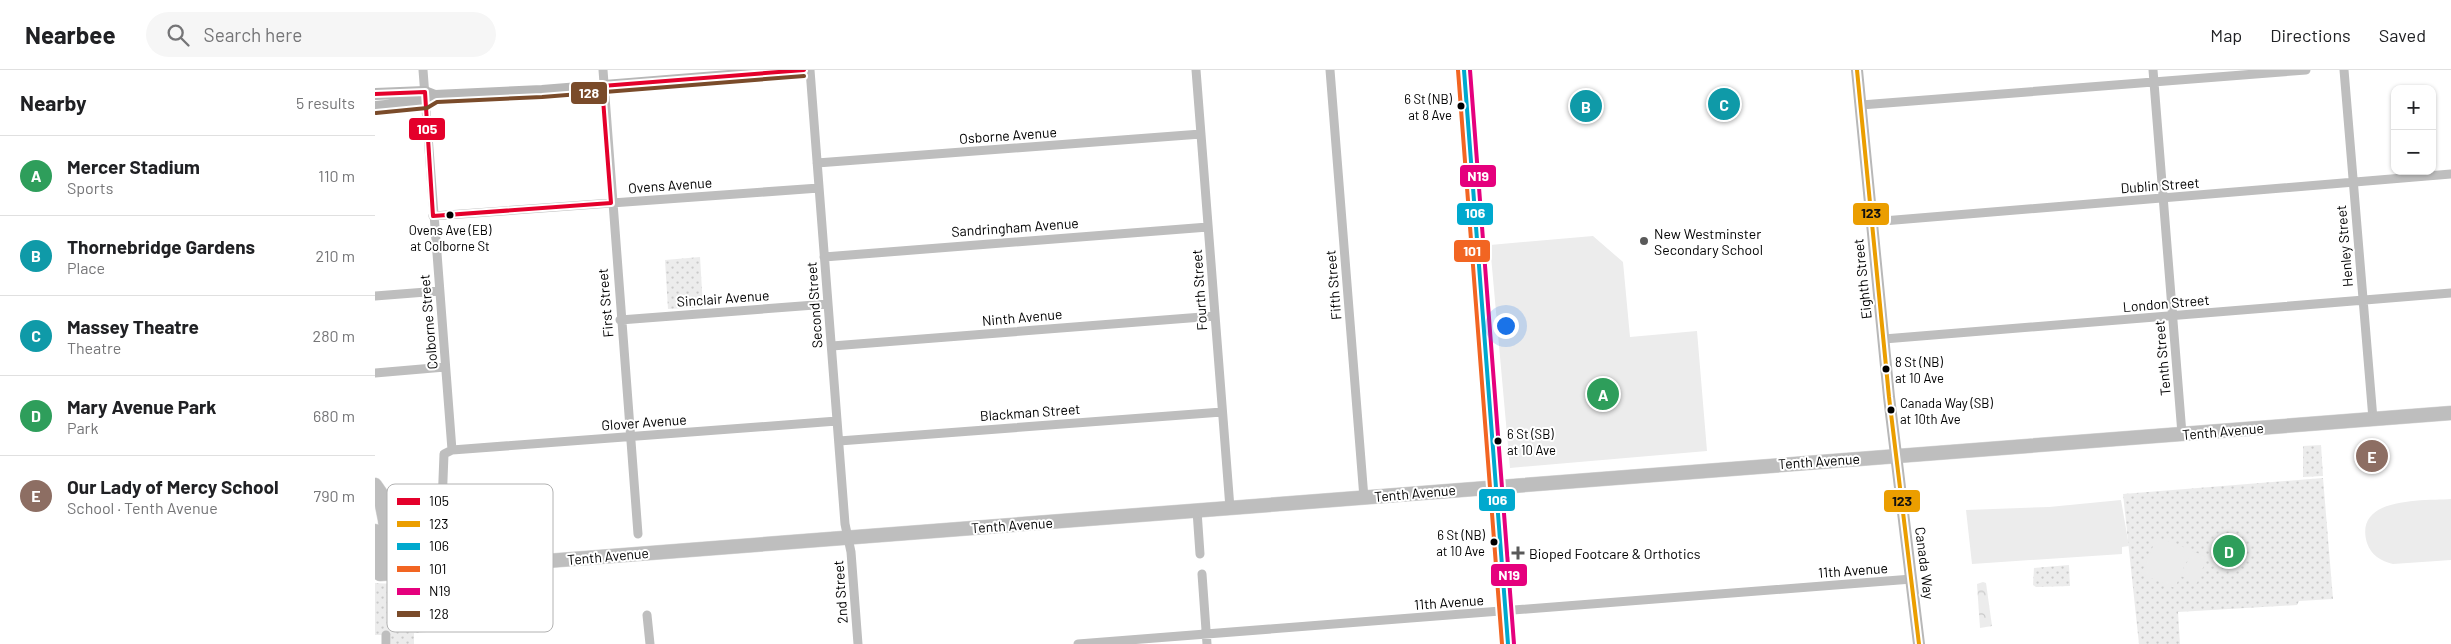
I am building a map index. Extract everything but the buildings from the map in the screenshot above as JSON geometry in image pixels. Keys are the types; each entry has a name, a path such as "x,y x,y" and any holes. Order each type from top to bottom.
{"main road":[{"name":"Tenth Avenue","path":"553,561 2451,413"},
{"path":"377,488 387,503"},
{"path":"377,488 385,520 382,574"},
{"path":"375,531 382,574"}],"street":[{"name":"Colborne Street","path":"423,70 429,97 433,216 452,450 444,454 443,484"},
{"name":"First Street","path":"603,70 602,86 638,534"},
{"path":"375,94 429,97 804,70"},
{"name":"Second Street","path":"810,70 848,538"},
{"name":"Fourth Street","path":"1196,70 1230,508"},
{"name":"Fifth Street","path":"1330,70 1364,498"},
{"path":"1464,70 1508,644"},
{"name":"Eighth Street","path":"1857,70 1896,456"},
{"name":"Tenth Street","path":"2153,70 2181,434"},
{"path":"1861,105 2306,70"},
{"name":"Henley Street","path":"2344,70 2373,419"},
{"path":"375,107 429,97"},
{"name":"Osborne Avenue","path":"817,163 1201,134"},
{"name":"Dublin Street","path":"1871,222 2353,184 2451,174"},
{"name":"Ovens Avenue","path":"433,216 819,188"},
{"name":"Sandringham Avenue","path":"825,257 1208,227"},
{"path":"375,296 439,291"},
{"name":"London Street","path":"1883,339 2451,293"},
{"name":"Sinclair Avenue","path":"620,320 828,304"},
{"name":"Ninth Avenue","path":"831,346 1215,316"},
{"path":"375,373 445,367"},
{"name":"Blackman Street","path":"839,441 1223,412"},
{"name":"Glover Avenue","path":"452,450 837,421"},
{"name":"Canada Way","path":"1896,456 1919,644"},
{"path":"1197,511 1200,554"},
{"name":"2nd Street","path":"848,538 858,644"},
{"path":"1202,574 1207,644"},
{"name":"11th Avenue","path":"1078,644 1912,580"},
{"path":"647,614 649,644"}],"green space":[{"path":"1593,236 1623,262 1630,337 1697,331 1707,451 1510,468 1490,245"},
{"path":"700,257 703,307 668,309 665,260"},
{"path":"2321,445 2323,476 2303,477 2303,446"},
{"path":"2323,478 2333,599 2299,601 2297,605 2178,612 2180,644 2139,644 2123,494"},
{"path":"2451,499 2451,560 2393,564 2377,557 2371,551 2367,543 2365,528 2370,517 2380,509 2409,501"},
{"path":"2121,500 2129,546 2122,547 2122,554 1972,564 1966,510 2049,507"},
{"path":"2157,537 2191,550 2175,588 2141,574"},
{"path":"2192,551 2207,557 2197,583 2181,576"},
{"path":"2069,565 2070,586 2036,587 2033,585 2034,568"},
{"path":"375,583 387,584 387,632 427,632 414,633 414,644 391,644 391,635 375,635"},
{"path":"1986,583 1992,626 1980,628 1977,584"}],"transit line":[{"name":"105","path":"602,86 804,70"},
{"name":"101","path":"1458,70 1502,644"},
{"name":"106","path":"1464,70 1508,644"},
{"name":"N19","path":"1470,70 1514,644"},
{"name":"123","path":"1857,70 1889,397 1919,644"},
{"name":"128","path":"376,113 427,108 437,102 542,97 804,76"},
{"name":"105","path":"602,86 611,203"},
{"name":"105","path":"375,94 425,92 433,216"},
{"name":"105","path":"433,216 611,203"}],"place":[{"name":"Massey Theatre","path":"1724,104"},
{"name":"6 St (NB) at 8 Ave","path":"1461,106"},
{"name":"Thornebridge Gardens","path":"1586,106"},
{"name":"Ovens Ave (EB) at Colborne St","path":"450,215"},
{"name":"New Westminster Secondary School","path":"1644,241"},
{"name":"8 St (NB) at 10 Ave","path":"1886,369"},
{"name":"Mercer Stadium","path":"1603,394"},
{"name":"Canada Way (SB) at 10th Ave","path":"1891,410"},
{"name":"6 St (SB) at 10 Ave","path":"1498,441"},
{"name":"Our Lady of Mercy School","path":"2372,456"},
{"name":"6 St (NB) at 10 Ave","path":"1494,542"},
{"name":"Mary Avenue Park","path":"2229,551"},
{"name":"Bioped Footcare & Orthotics","path":"1518,553"}]}
